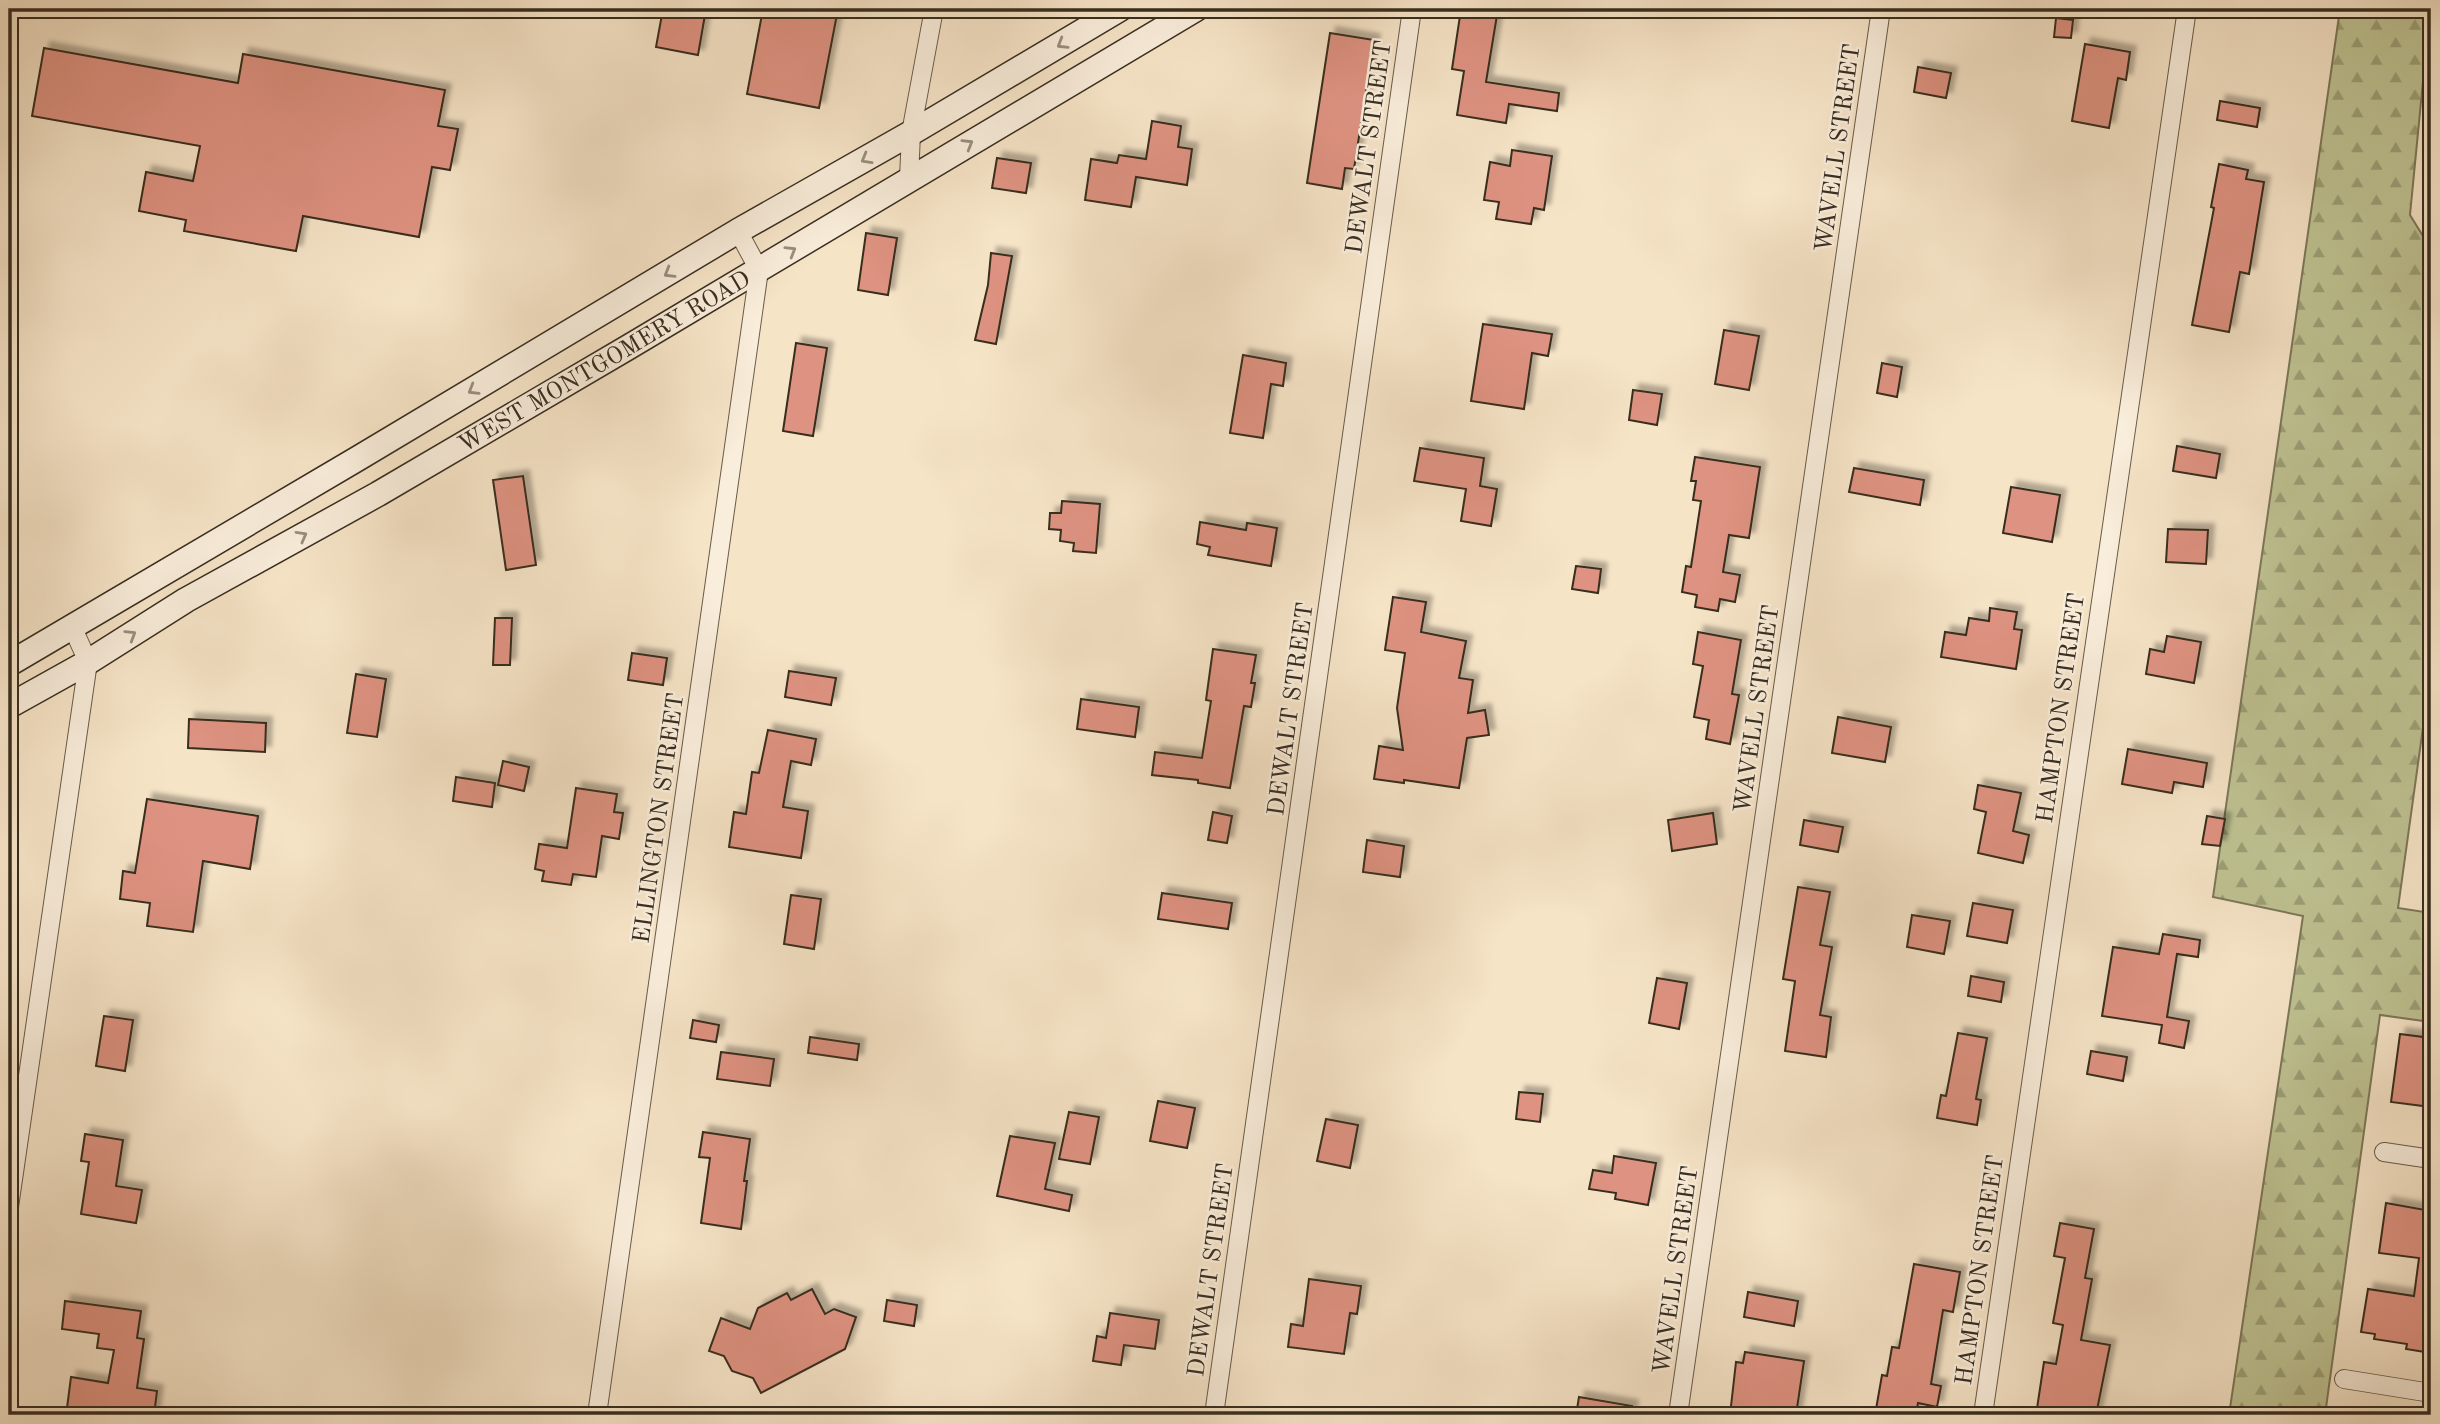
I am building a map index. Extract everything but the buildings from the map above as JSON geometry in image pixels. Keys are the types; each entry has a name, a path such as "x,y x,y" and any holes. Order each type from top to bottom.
{"main road":[{"name":"WEST MONTGOMERY ROAD","path":"9,664 1120,9"},
{"name":"WEST MONTGOMERY ROAD","path":"9,706 88,662 186,600 378,494 1196,9"},
{"path":"357,460 378,494"}],"street":[{"path":"909,179 911,134 934,9"},
{"name":"DEWALT STREET","path":"1214,1415 1412,9"},
{"name":"WAVELL STREET","path":"1678,1415 1881,9"},
{"name":"HAMPTON STREET","path":"1983,1415 2187,9"},
{"path":"738,232 759,270"},
{"name":"ELLINGTON STREET","path":"597,1415 759,270"},
{"path":"9,1207 88,662 72,626"},
{"path":"2384,1152 2431,1159"},
{"path":"2344,1379 2431,1393"}],"green space":[{"path":"2340,9 2430,9 2410,215 2431,249 2431,670 2398,908 2431,913 2431,1022 2380,1015 2325,1415 2229,1415 2303,916 2213,897"}]}
